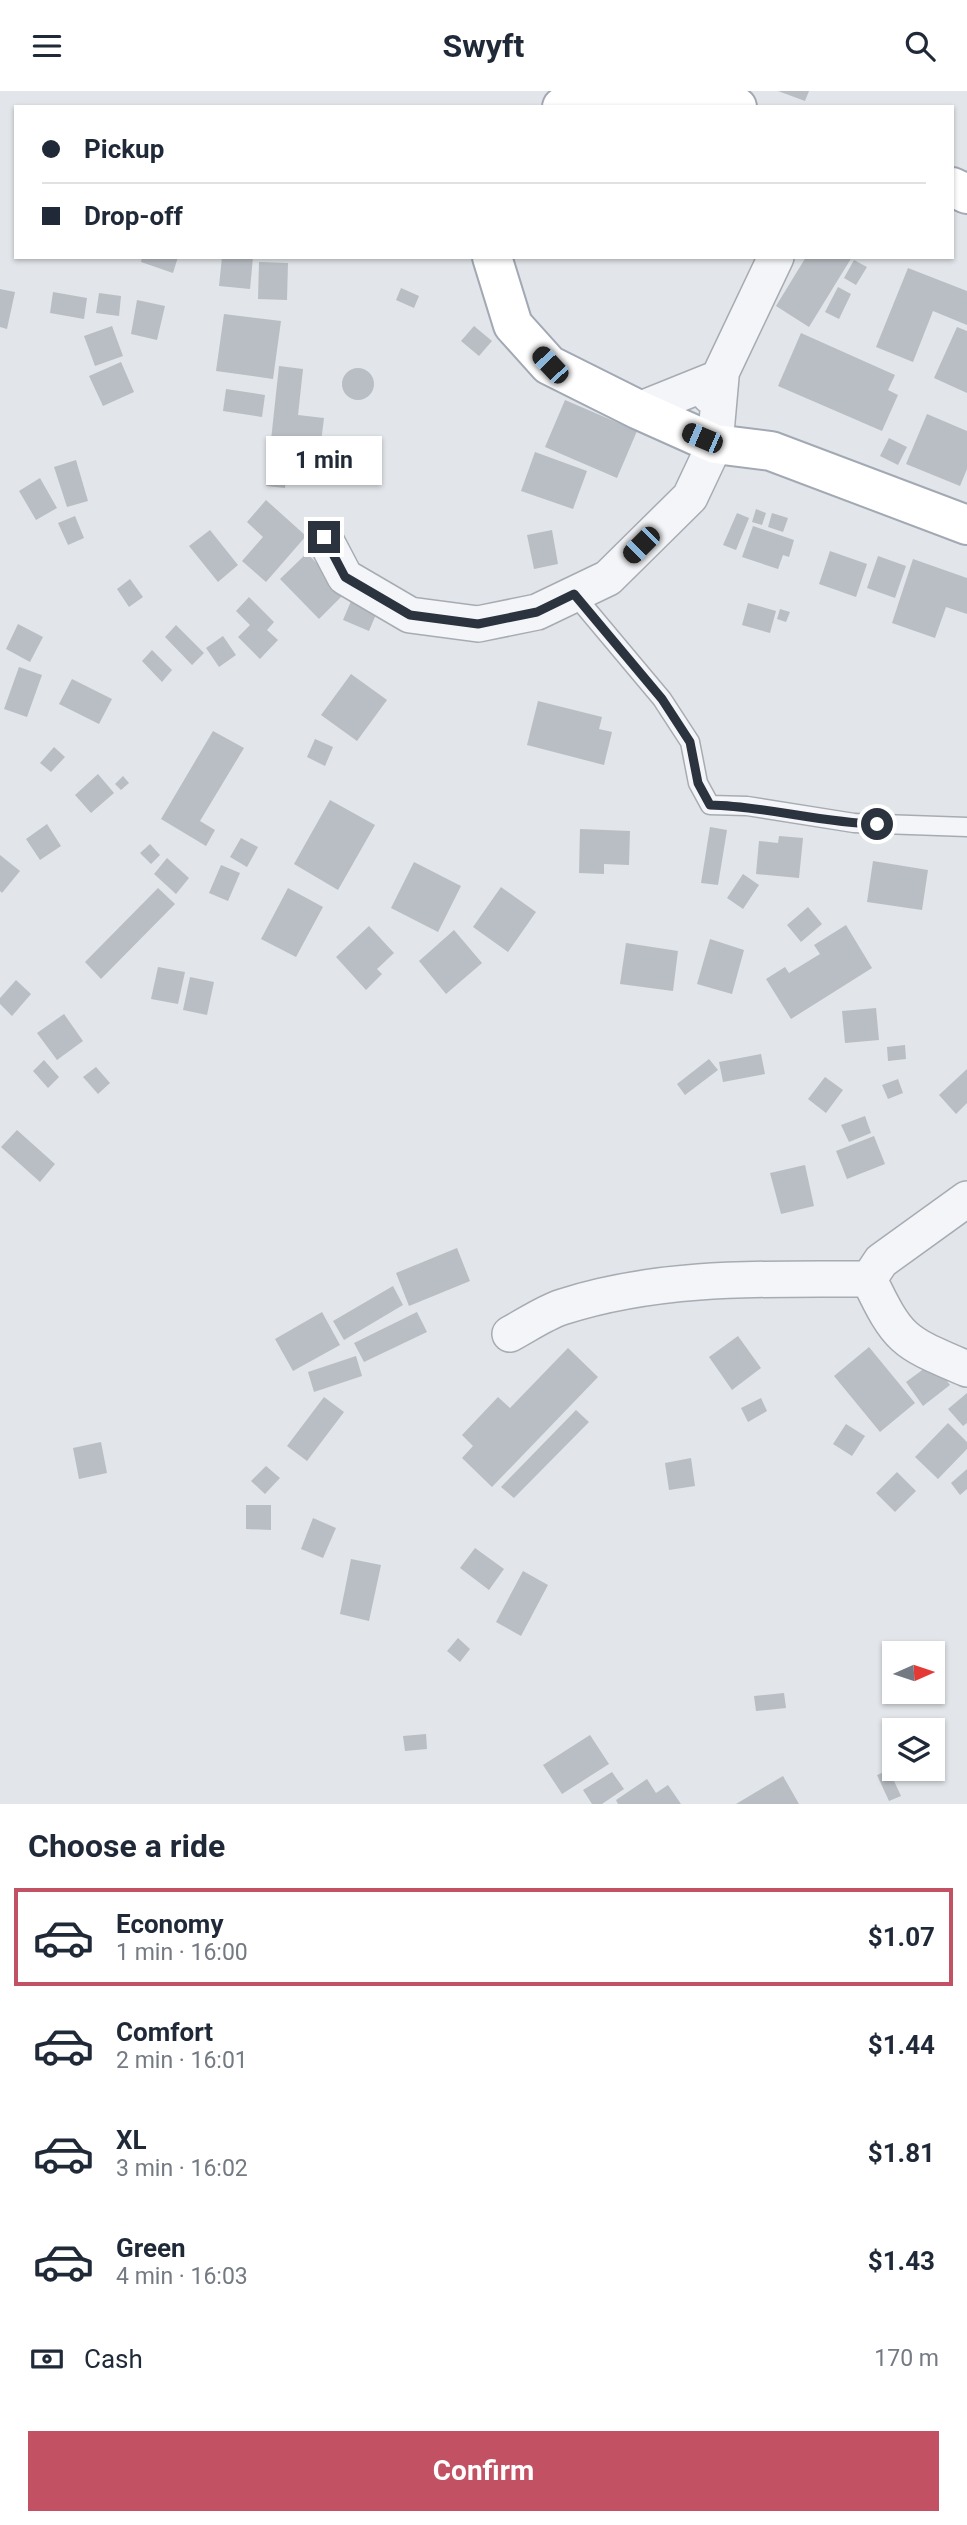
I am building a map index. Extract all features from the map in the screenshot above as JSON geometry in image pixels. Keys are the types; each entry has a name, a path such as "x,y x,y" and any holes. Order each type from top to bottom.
{"main road":[{"path":"567,105 581,100 670,92 724,105"},
{"path":"493,259 513,325 550,365 702,438 771,451 967,524"}],"street":[{"path":"324,537 345,577 410,615 478,624 537,612 608,578 690,497 702,438 722,377 775,259"},
{"path":"639,410 722,377"},
{"path":"869,1279 881,1261 967,1199"},
{"path":"510,1334 560,1308 630,1290 722,1279 869,1279"},
{"path":"869,1279 890,1324 914,1346 967,1369"}],"lane":[{"path":"574,594 662,699 683,731 690,742 698,783 710,805 747,806 854,823 967,827"}],"building":[{"path":"778,91 809,91 805,101"},
{"path":"142,259 177,259 173,273 141,262"},
{"path":"222,259 253,259 250,289 219,286"},
{"path":"805,259 851,259 809,327 776,306"},
{"path":"854,260 867,267 856,285 844,278"},
{"path":"259,262 288,263 287,300 258,299"},
{"path":"908,268 967,291 967,325 933,311 913,362 876,347"},
{"path":"838,287 851,294 839,319 825,312"},
{"path":"401,288 419,296 414,308 396,300"},
{"path":"0,289 15,292 7,329 0,327"},
{"path":"53,292 87,298 84,319 50,313"},
{"path":"99,293 121,296 119,316 96,313"},
{"path":"137,300 165,306 157,340 131,334"},
{"path":"224,314 281,321 273,379 216,371"},
{"path":"112,326 123,356 95,366 84,336"},
{"path":"474,326 492,341 479,356 461,341"},
{"path":"957,327 967,331 967,393 934,378"},
{"path":"801,333 895,375 888,390 898,395 882,431 778,386"},
{"path":"121,362 134,392 103,406 89,376"},
{"path":"279,366 303,369 298,415 324,418 316,483 286,479 285,488 266,486"},
{"path":"358,368 370,372 374,384 370,396 358,400 346,396 342,384 346,372"},
{"path":"226,389 265,395 262,417 223,411"},
{"path":"565,400 637,431 617,478 545,447"},
{"path":"927,414 967,431 967,469 960,486 906,464"},
{"path":"889,438 907,447 898,465 880,456"},
{"path":"535,452 587,471 573,509 521,491"},
{"path":"76,460 88,501 67,507 54,467"},
{"path":"40,478 57,508 36,520 19,491"},
{"path":"266,500 306,536 266,582 242,561 263,537 247,522"},
{"path":"756,509 766,513 762,525 752,522"},
{"path":"737,513 749,518 736,550 723,545"},
{"path":"772,513 788,518 783,532 768,527"},
{"path":"75,516 84,538 68,545 58,523"},
{"path":"753,526 794,540 789,557 783,555 778,569 742,557"},
{"path":"210,530 238,565 218,582 189,546"},
{"path":"552,530 558,564 534,569 527,535"},
{"path":"830,551 867,564 856,597 819,584"},
{"path":"307,553 345,593 319,619 280,579"},
{"path":"878,556 906,566 895,598 867,588"},
{"path":"913,559 967,578 967,614 946,607 935,638 892,623"},
{"path":"130,579 143,597 129,607 117,589"},
{"path":"354,594 380,605 369,631 343,620"},
{"path":"249,597 274,622 267,630 278,640 260,659 238,637 250,625 236,611"},
{"path":"748,603 776,611 770,633 742,625"},
{"path":"780,609 790,612 786,622 777,619"},
{"path":"18,624 43,637 30,662 6,649"},
{"path":"176,625 204,653 192,665 165,637"},
{"path":"223,636 236,655 219,667 206,648"},
{"path":"152,650 172,670 162,682 142,661"},
{"path":"19,667 42,675 27,717 4,709"},
{"path":"351,674 387,700 357,741 321,715"},
{"path":"72,679 112,699 99,724 59,704"},
{"path":"538,701 602,717 599,729 612,732 604,765 527,745"},
{"path":"213,731 244,748 200,821 215,830 206,846 161,819"},
{"path":"315,739 333,747 325,766 307,757"},
{"path":"54,747 65,757 51,772 40,763"},
{"path":"98,774 114,793 91,813 75,795"},
{"path":"123,776 129,783 121,790 115,784"},
{"path":"330,800 375,825 338,890 294,864"},
{"path":"47,824 61,846 40,860 26,839"},
{"path":"710,827 727,830 718,885 701,883"},
{"path":"580,829 630,831 629,865 604,864 604,874 579,873"},
{"path":"779,836 803,838 799,878 756,874 759,841 778,843"},
{"path":"241,838 258,847 247,867 230,857"},
{"path":"150,844 160,855 151,864 140,853"},
{"path":"0,855 20,871 2,893 0,891"},
{"path":"167,858 189,878 176,894 154,874"},
{"path":"873,861 928,870 922,910 867,902"},
{"path":"414,862 461,886 438,932 391,908"},
{"path":"221,865 240,873 228,901 209,893"},
{"path":"743,874 759,885 743,909 727,898"},
{"path":"501,887 536,912 508,952 473,927"},
{"path":"158,888 175,904 101,979 85,962"},
{"path":"288,888 323,907 296,957 261,939"},
{"path":"808,907 822,924 801,942 787,925"},
{"path":"846,925 872,968 791,1019 766,979 785,967 789,973 820,954 814,945"},
{"path":"369,926 394,953 377,969 382,974 366,990 336,957"},
{"path":"454,930 482,963 446,994 419,961"},
{"path":"710,939 744,950 732,994 697,984"},
{"path":"626,943 678,951 673,991 620,984"},
{"path":"158,967 185,972 178,1004 151,999"},
{"path":"190,977 214,982 207,1015 183,1010"},
{"path":"16,980 31,994 12,1016 0,1004 0,998"},
{"path":"876,1008 879,1040 845,1043 842,1011"},
{"path":"64,1014 83,1041 57,1060 37,1033"},
{"path":"905,1045 906,1059 888,1061 887,1047"},
{"path":"761,1054 765,1074 723,1082 719,1062"},
{"path":"709,1059 718,1070 685,1095 677,1084"},
{"path":"44,1060 59,1077 48,1088 33,1071"},
{"path":"96,1067 110,1083 98,1094 83,1077"},
{"path":"967,1069 967,1103 956,1114 939,1095"},
{"path":"825,1077 843,1090 826,1113 808,1099"},
{"path":"898,1079 903,1093 888,1099 882,1085"},
{"path":"865,1116 871,1133 849,1142 841,1125"},
{"path":"17,1130 55,1164 40,1182 1,1147"},
{"path":"874,1136 885,1164 847,1179 836,1151"},
{"path":"805,1165 814,1206 781,1214 770,1173"},
{"path":"457,1248 470,1281 409,1306 396,1273"},
{"path":"393,1286 403,1305 344,1340 333,1321"},
{"path":"322,1312 340,1345 293,1371 275,1339"},
{"path":"417,1312 427,1332 364,1362 354,1343"},
{"path":"738,1336 761,1368 732,1390 709,1357"},
{"path":"869,1347 915,1403 880,1432 834,1376"},
{"path":"568,1348 598,1377 492,1487 462,1458 473,1446 462,1435 498,1397 510,1408"},
{"path":"356,1356 362,1376 314,1392 308,1372"},
{"path":"933,1362 950,1385 923,1406 906,1382"},
{"path":"967,1393 967,1423 963,1426 948,1409"},
{"path":"324,1397 344,1412 307,1461 287,1446"},
{"path":"761,1398 767,1411 748,1422 741,1408"},
{"path":"576,1410 589,1422 514,1498 501,1487"},
{"path":"948,1423 967,1442 967,1449 938,1479 915,1457"},
{"path":"846,1424 865,1436 852,1456 833,1444"},
{"path":"101,1442 107,1473 79,1479 73,1448"},
{"path":"691,1458 695,1486 669,1490 665,1463"},
{"path":"266,1466 280,1478 265,1494 251,1481"},
{"path":"967,1469 967,1489 960,1495 951,1483"},
{"path":"897,1472 916,1491 895,1512 876,1493"},
{"path":"246,1505 271,1505 271,1530 246,1529"},
{"path":"313,1518 336,1528 323,1558 301,1549"},
{"path":"475,1548 504,1569 489,1590 460,1568"},
{"path":"351,1559 381,1565 369,1621 340,1614"},
{"path":"523,1571 548,1585 521,1636 496,1622"},
{"path":"458,1638 470,1649 460,1662 447,1651"},
{"path":"784,1693 786,1708 756,1711 754,1696"},
{"path":"426,1734 427,1749 405,1751 403,1736"},
{"path":"590,1735 609,1764 562,1794 543,1765"},
{"path":"612,1772 624,1789 602,1804 592,1804 583,1790"},
{"path":"882,1773 882,1781 894,1781 901,1796 889,1801 877,1775"},
{"path":"783,1776 799,1804 736,1804"},
{"path":"647,1779 656,1793 668,1785 681,1804 618,1804 616,1800"}],"route":[{"path":"324,537 345,577 410,615 478,624 537,612 574,594 662,699 690,742 698,783 710,805 747,806 854,823 877,824"}]}
